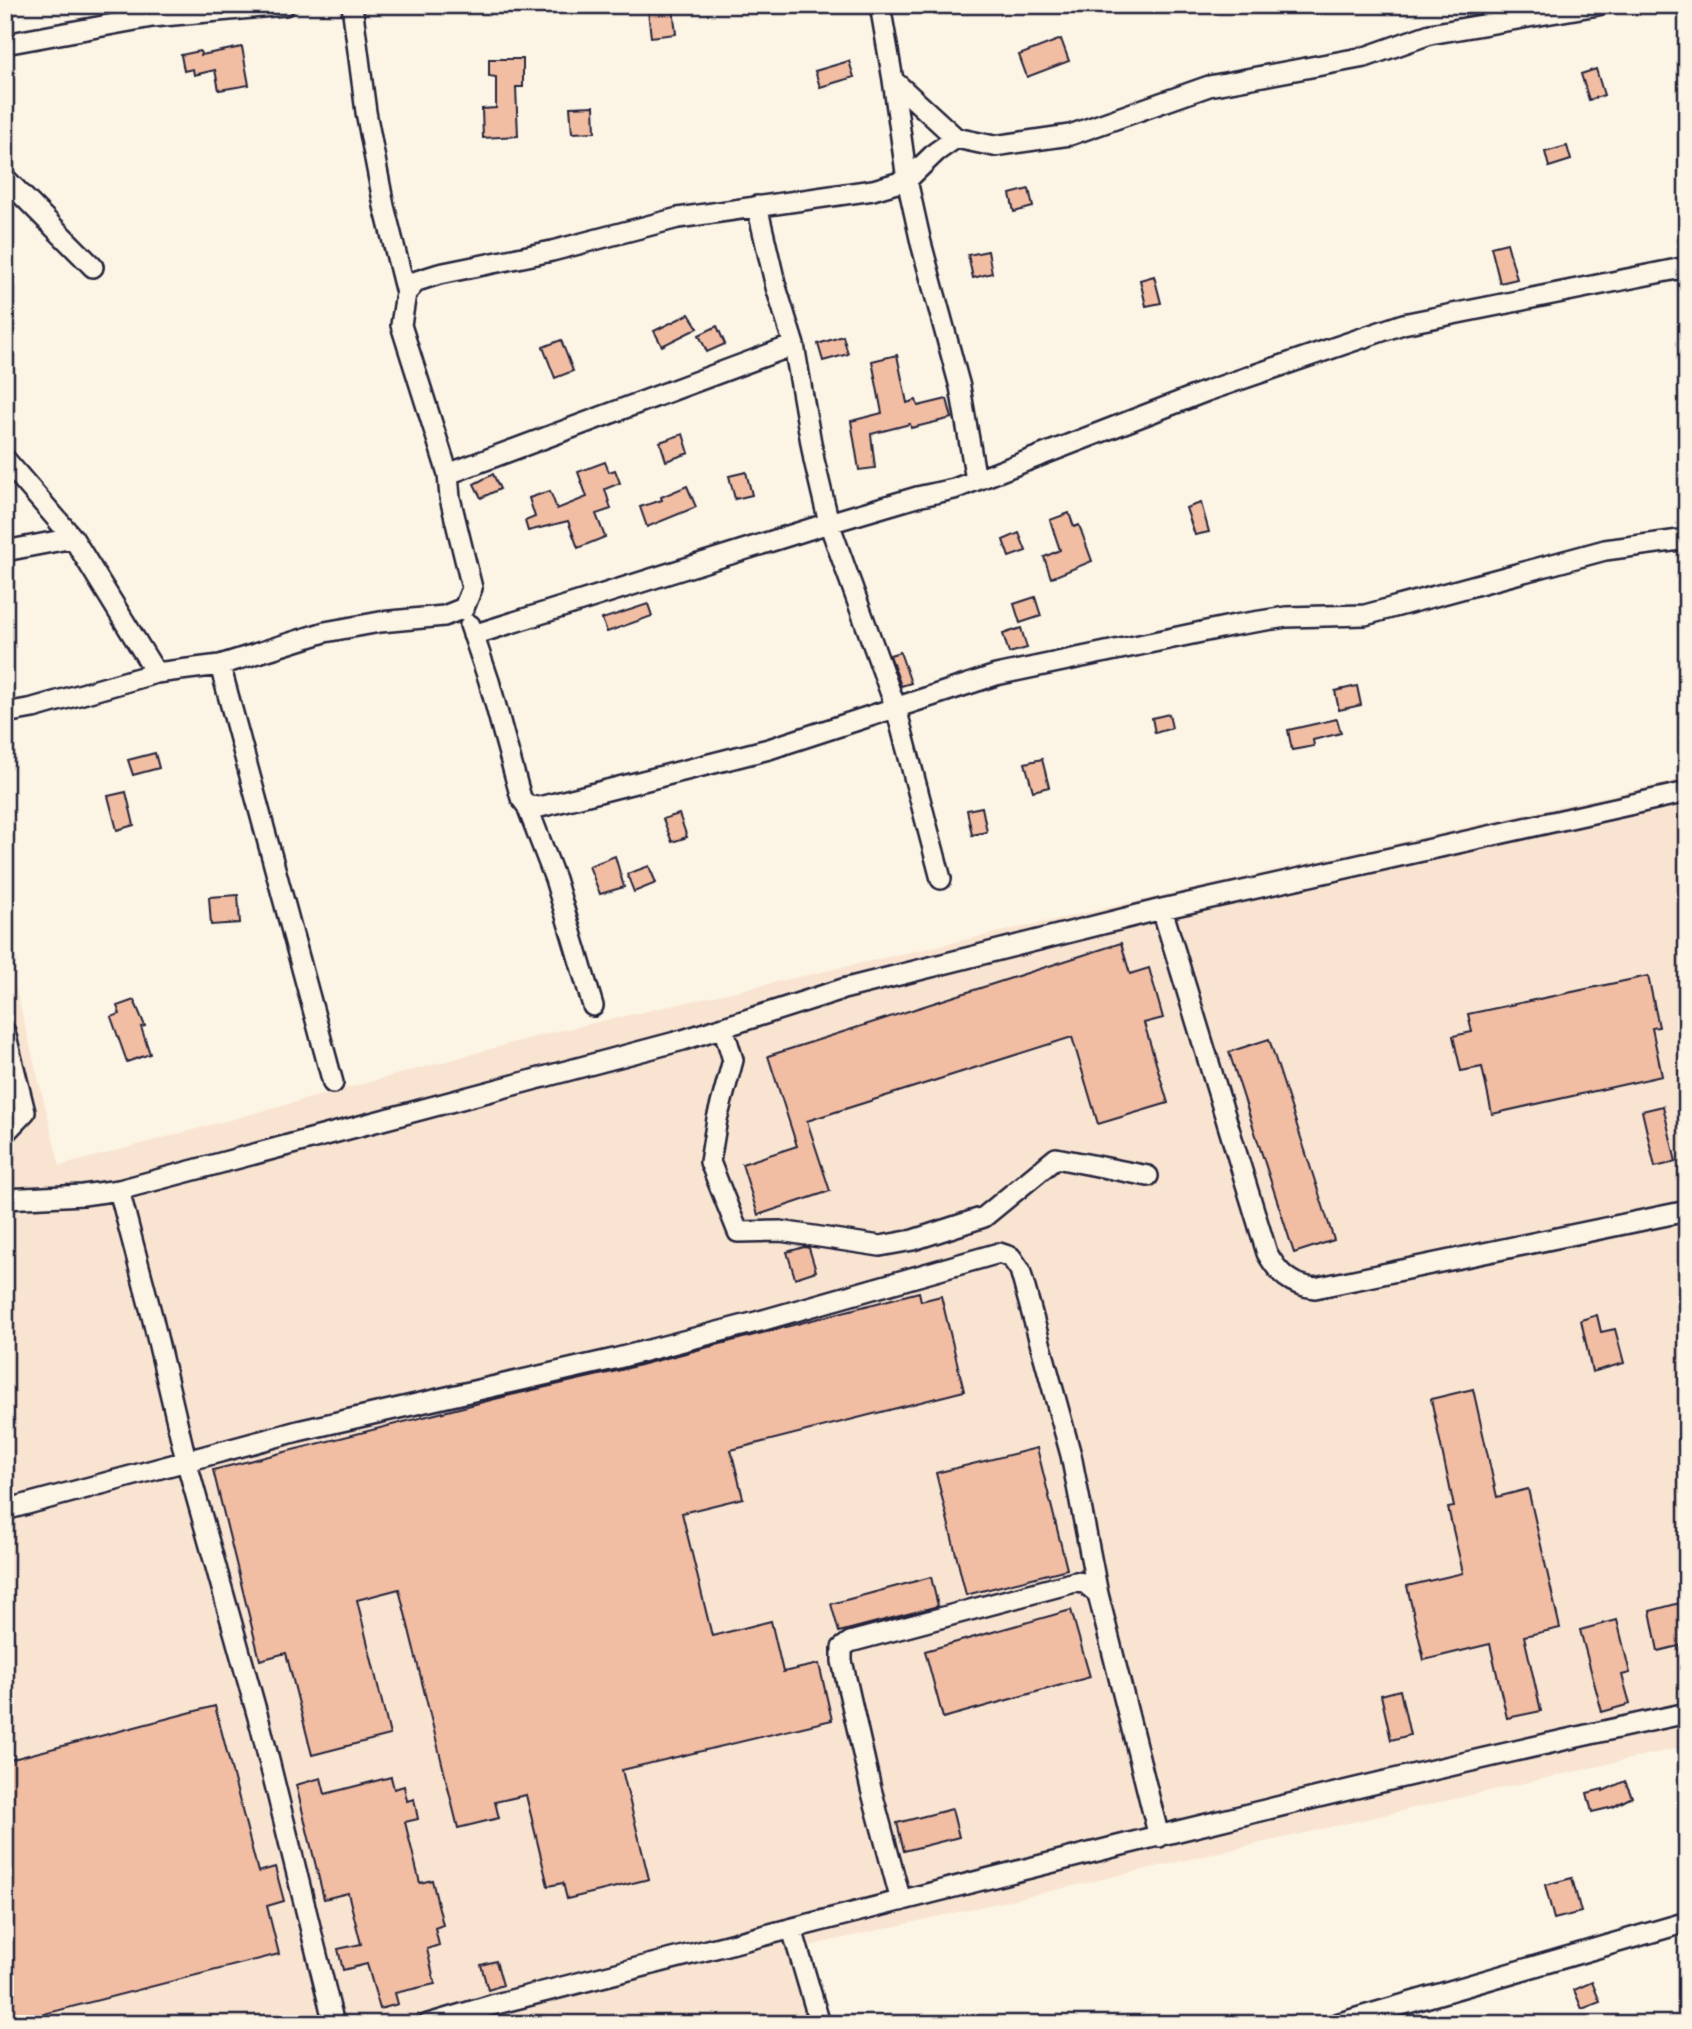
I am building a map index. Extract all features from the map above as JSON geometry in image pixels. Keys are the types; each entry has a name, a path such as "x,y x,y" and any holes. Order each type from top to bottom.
{"street":[{"path":"5,44 152,17 285,5"},
{"path":"352,5 366,111 384,206 406,293 401,325 448,474 450,498 472,588 464,608 489,681 521,798 527,806 555,878 593,1006"},
{"path":"880,5 907,180 960,387 976,480"},
{"path":"893,80 956,138 994,146 1070,135 1209,86 1365,57 1430,34 1598,5"},
{"path":"406,293 417,281 439,274 552,251 678,218 873,190 907,180 936,152 956,138"},
{"path":"5,178 93,267"},
{"path":"757,206 776,287 794,345 814,460 829,523 896,708 941,878"},
{"path":"473,635 829,523 954,489 1207,391 1403,324 1687,267"},
{"path":"448,474 794,345"},
{"path":"5,459 72,538 156,673"},
{"path":"5,551 72,538"},
{"path":"527,806 540,807 769,749 996,675 1235,625 1286,617 1365,615 1605,550 1687,539"},
{"path":"5,713 33,708 156,673 220,664 325,632 380,622 444,615 464,608"},
{"path":"220,664 333,1083"},
{"path":"5,1199 83,1195 119,1190 723,1027 843,989 1162,909 1687,792"},
{"path":"1162,909 1267,1253 1277,1271 1296,1285 1315,1288 1687,1211"},
{"path":"723,1027 733,1060 717,1119 710,1161 738,1232 780,1231 880,1246 913,1240 984,1217 1056,1158 1148,1176"},
{"path":"5,1032 24,1112 5,1133"},
{"path":"119,1190 186,1460 261,1728 334,2024"},
{"path":"5,1510 186,1460 393,1408 614,1359 760,1321 999,1253 1011,1257 1020,1270 1071,1455 1098,1594 1159,1837"},
{"path":"901,1902 871,1789 842,1661 842,1648 850,1642 1075,1582 1085,1583 1098,1594"},
{"path":"428,2024 492,2005 792,1929 1482,1757 1687,1713"},
{"path":"1336,2024 1687,1922"},
{"path":"792,1929 820,2024"}],"shaded area":[{"path":"1687,778 1687,1746 787,1951 809,2024 5,2024 5,945 60,1166 549,1033"}],"building":[{"path":"673,8 676,34 651,37 648,11"},
{"path":"1061,39 1069,61 1027,77 1019,55"},
{"path":"242,47 249,85 219,90 215,70 194,75 193,69 184,71 181,55 200,51 201,55"},
{"path":"489,59 523,59 523,87 516,87 518,136 483,138 482,109 496,108 496,77 489,76"},
{"path":"849,61 854,77 820,87 815,71"},
{"path":"1596,69 1604,95 1589,100 1581,74"},
{"path":"594,106 595,132 572,133 570,107"},
{"path":"1567,146 1571,160 1549,167 1545,152"},
{"path":"1029,189 1033,207 1014,212 1010,194"},
{"path":"1507,243 1517,279 1500,283 1491,247"},
{"path":"988,251 992,273 973,278 968,255"},
{"path":"1154,276 1161,303 1146,306 1140,280"},
{"path":"689,314 698,328 662,346 654,331"},
{"path":"717,326 725,344 707,352 699,335"},
{"path":"843,336 848,354 823,361 818,344"},
{"path":"561,340 573,371 555,378 543,347"},
{"path":"897,355 907,403 916,400 918,406 947,399 952,418 911,428 910,424 871,434 875,468 859,470 851,421 882,413 872,361"},
{"path":"683,434 689,453 666,461 660,442"},
{"path":"605,462 609,472 615,470 620,483 605,489 611,509 596,514 605,537 578,548 568,521 528,531 525,521 535,517 529,498 550,491 557,509 587,497 578,472"},
{"path":"746,472 752,495 735,499 729,476"},
{"path":"493,474 500,489 481,498 474,484"},
{"path":"687,486 696,507 647,527 640,507 662,500 661,497"},
{"path":"1201,503 1209,532 1195,535 1186,508"},
{"path":"1069,513 1074,527 1079,525 1092,561 1051,578 1044,557 1060,550 1050,520"},
{"path":"1019,533 1026,551 1009,557 1003,540"},
{"path":"1035,597 1041,616 1020,623 1014,604"},
{"path":"648,604 652,616 607,632 602,619"},
{"path":"1021,628 1027,648 1009,653 1003,634"},
{"path":"900,652 911,683 901,686 890,655"},
{"path":"1357,686 1361,705 1339,710 1335,691"},
{"path":"1169,714 1172,728 1155,733 1152,718"},
{"path":"1337,719 1341,733 1313,740 1314,746 1292,750 1288,730"},
{"path":"155,753 159,768 133,775 128,760"},
{"path":"1042,759 1049,787 1033,791 1025,763"},
{"path":"126,792 134,825 117,830 108,796"},
{"path":"982,807 987,832 972,835 967,810"},
{"path":"679,814 687,837 672,842 663,819"},
{"path":"615,856 624,887 600,894 589,866"},
{"path":"649,866 656,883 634,892 627,874"},
{"path":"238,895 240,923 211,925 209,897"},
{"path":"1121,943 1130,974 1149,968 1163,1018 1144,1023 1168,1103 1098,1124 1072,1037 807,1121 830,1191 758,1215 742,1164 797,1146 768,1056"},
{"path":"1648,976 1659,1027 1652,1028 1662,1076 1492,1114 1482,1067 1461,1071 1453,1036 1472,1032 1468,1014"},
{"path":"134,1000 145,1026 141,1027 150,1054 127,1062 111,1017 120,1014 117,1006"},
{"path":"1269,1039 1334,1240 1294,1253 1229,1052"},
{"path":"1663,1106 1676,1162 1655,1167 1642,1111"},
{"path":"809,1248 816,1271 795,1278 787,1252"},
{"path":"919,1292 921,1301 941,1296 964,1391 731,1450 743,1498 682,1513 712,1636 771,1621 783,1672 819,1664 832,1720 622,1770 649,1879 567,1899 563,1883 548,1886 526,1795 495,1802 499,1818 458,1828 399,1589 357,1600 390,1735 312,1755 286,1653 260,1660 213,1470 617,1371"},
{"path":"1597,1315 1601,1332 1615,1329 1624,1363 1592,1372 1581,1320"},
{"path":"1473,1389 1497,1497 1528,1489 1560,1628 1524,1636 1541,1711 1507,1718 1490,1644 1424,1660 1407,1586 1463,1573 1448,1508 1454,1507 1431,1399"},
{"path":"1037,1448 1067,1569 966,1595 936,1473"},
{"path":"931,1577 938,1606 839,1632 831,1604"},
{"path":"1687,1601 1687,1644 1658,1651 1650,1611"},
{"path":"1071,1610 1090,1677 943,1718 925,1651"},
{"path":"1617,1620 1630,1673 1622,1675 1630,1704 1602,1712 1580,1630"},
{"path":"1400,1690 1410,1735 1391,1740 1381,1695"},
{"path":"215,1706 258,1872 275,1867 284,1901 267,1906 279,1954 5,2024 5,1761"},
{"path":"391,1777 394,1789 404,1786 407,1801 414,1799 418,1819 405,1822 420,1883 432,1880 443,1925 435,1928 439,1945 427,1949 435,1984 395,1993 398,2004 380,2009 367,1964 343,1970 338,1949 361,1944 348,1893 324,1899 296,1785 321,1778 325,1794"},
{"path":"1625,1781 1632,1797 1613,1807 1592,1812 1587,1793 1603,1791"},
{"path":"952,1809 959,1837 904,1851 897,1823"},
{"path":"1572,1878 1581,1912 1554,1919 1545,1885"},
{"path":"496,1961 503,1985 488,1990 481,1965"},
{"path":"1592,1982 1600,2002 1582,2009 1574,1990"}]}
